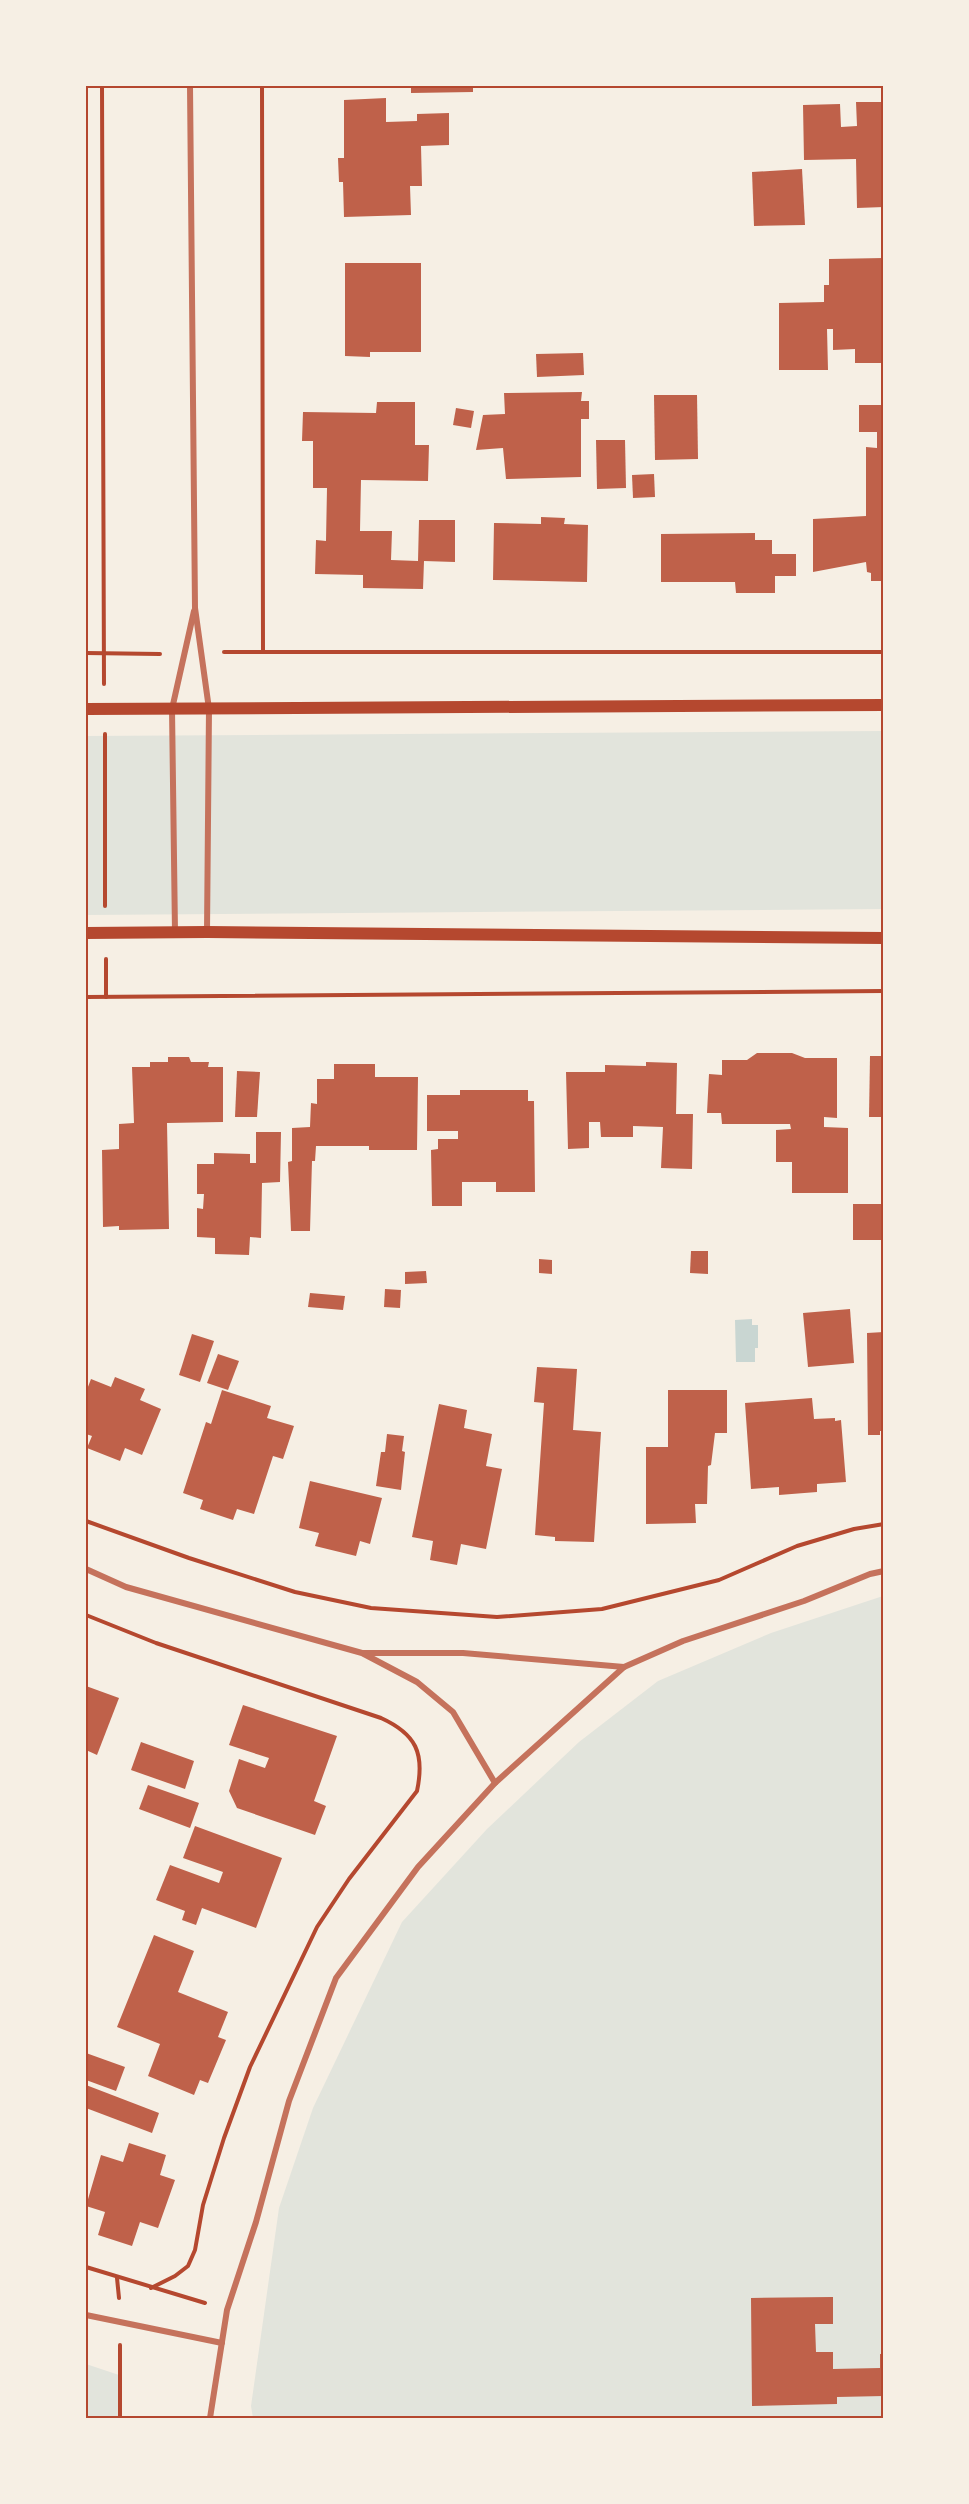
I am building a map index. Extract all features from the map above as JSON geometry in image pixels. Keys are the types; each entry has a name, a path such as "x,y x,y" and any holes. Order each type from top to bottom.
{"main road":[{"path":"86,709 884,705"},
{"path":"86,933 884,938"}],"street":[{"path":"190,86 195,608 209,709 207,932"},
{"path":"175,933 172,709 195,608"},
{"path":"86,1569 126,1587 362,1653 417,1682 453,1712 495,1783"},
{"path":"210,2418 227,2310 256,2222 289,2102 336,1978 418,1867 495,1783 624,1667 683,1641 804,1601 870,1574 884,1571"},
{"path":"362,1653 463,1653 624,1667"},
{"path":"86,2315 222,2343"}],"path":[{"path":"102,86 106,997"},
{"path":"262,86 263,651"},
{"path":"200,652 884,652"},
{"path":"86,653 184,654"},
{"path":"86,997 884,991"},
{"path":"86,1521 189,1558 295,1592 371,1608 497,1617 602,1609 718,1580 797,1546 854,1529 884,1524"},
{"path":"86,1615 156,1643 381,1718 411,1737 420,1757 421,1774 417,1791 349,1879 317,1927 255,2057 202,2205 195,2250 188,2266 175,2276 151,2288"},
{"path":"86,2267 227,2310"}],"shaded area":[{"path":"883,731 883,909 86,915 86,736"},
{"path":"752,1319 752,1325 758,1325 758,1348 755,1348 755,1362 736,1362 735,1320"},
{"path":"883,1596 883,2418 253,2418 251,2406 279,2208 313,2108 402,1922 487,1829 579,1742 658,1681 771,1633"},
{"path":"86,2364 119,2375 120,2418 86,2418"}],"building":[{"path":"411,86 473,86 473,92 411,93"},
{"path":"386,98 386,122 417,121 417,114 449,113 449,145 421,146 422,186 410,186 411,215 344,217 343,182 339,182 338,158 344,158 344,100"},
{"path":"856,102 884,102 884,207 857,208 856,159 804,160 803,105 840,104 841,127 857,126"},
{"path":"802,169 805,225 754,226 752,172"},
{"path":"884,258 884,363 855,363 855,349 833,350 833,329 827,329 828,370 779,370 779,303 824,302 824,285 829,285 829,259"},
{"path":"345,263 421,263 421,352 370,352 370,357 345,356"},
{"path":"583,353 584,375 537,377 536,354"},
{"path":"582,392 581,401 589,401 589,419 581,419 581,477 506,479 503,448 476,450 483,415 505,414 504,393"},
{"path":"654,395 697,395 698,459 655,460"},
{"path":"377,402 415,402 415,445 429,445 428,481 361,480 360,531 392,531 391,560 418,561 419,520 455,520 455,562 424,561 423,589 363,588 363,575 315,574 316,540 326,541 327,488 313,488 313,441 302,441 303,412 376,413"},
{"path":"859,405 884,405 884,581 871,581 871,573 867,572 866,562 813,572 813,519 866,516 866,447 877,448 877,432 859,432"},
{"path":"456,408 474,411 471,428 453,425"},
{"path":"596,440 625,440 626,488 597,489"},
{"path":"654,474 655,497 633,498 632,475"},
{"path":"541,517 565,518 564,524 588,525 587,582 493,580 494,523 541,524"},
{"path":"755,533 755,540 772,540 772,554 796,554 796,576 775,576 775,593 736,593 735,582 661,582 661,534"},
{"path":"757,1053 792,1053 805,1058 837,1058 837,1118 824,1117 824,1127 848,1128 848,1193 792,1193 792,1162 776,1162 776,1130 791,1129 790,1124 722,1124 721,1113 707,1113 709,1074 722,1075 722,1060 747,1060"},
{"path":"870,1056 884,1056 884,1117 869,1117"},
{"path":"168,1057 189,1057 191,1062 209,1062 208,1067 223,1067 223,1122 167,1123 169,1229 119,1230 119,1226 103,1227 102,1150 119,1149 119,1124 134,1123 132,1067 150,1067 150,1062 168,1062"},
{"path":"646,1062 677,1063 676,1114 693,1114 692,1169 661,1168 663,1127 633,1126 633,1137 601,1137 600,1122 589,1122 589,1148 568,1149 566,1072 605,1072 605,1065 646,1066"},
{"path":"334,1064 375,1064 375,1077 418,1077 417,1150 369,1150 369,1146 316,1146 315,1161 312,1161 310,1231 291,1231 288,1162 292,1161 292,1128 310,1127 311,1103 317,1104 317,1079 334,1079"},
{"path":"237,1071 260,1072 257,1117 235,1117"},
{"path":"460,1090 528,1090 528,1101 534,1101 535,1192 496,1192 496,1182 462,1182 462,1206 432,1206 431,1150 438,1149 438,1139 458,1139 458,1131 427,1131 427,1095 460,1095"},
{"path":"256,1132 281,1132 280,1182 262,1183 261,1238 250,1237 249,1255 215,1254 215,1238 197,1237 197,1208 203,1209 204,1194 197,1194 197,1164 214,1164 214,1153 250,1154 250,1163 256,1163"},
{"path":"853,1204 884,1204 884,1240 853,1240"},
{"path":"691,1251 708,1251 708,1274 690,1273"},
{"path":"539,1259 552,1260 552,1274 539,1273"},
{"path":"426,1271 427,1283 405,1284 405,1272"},
{"path":"385,1289 401,1290 400,1308 384,1307"},
{"path":"310,1293 345,1296 343,1310 308,1307"},
{"path":"850,1309 854,1363 808,1367 803,1313"},
{"path":"884,1332 884,1431 880,1431 880,1435 868,1435 867,1333"},
{"path":"192,1334 214,1341 200,1382 179,1375"},
{"path":"218,1354 239,1361 228,1390 207,1383"},
{"path":"537,1367 577,1369 573,1430 601,1432 594,1542 555,1541 555,1537 535,1535 544,1403 534,1402"},
{"path":"115,1377 145,1389 140,1400 161,1409 142,1455 125,1448 120,1461 87,1448 92,1436 86,1434 86,1392 91,1379 111,1387"},
{"path":"222,1390 271,1406 267,1418 294,1426 283,1459 273,1456 254,1514 237,1509 233,1520 200,1509 203,1500 183,1493 206,1422 211,1424"},
{"path":"668,1390 727,1390 727,1433 715,1433 711,1465 708,1466 707,1504 695,1504 696,1523 646,1524 646,1447 668,1447"},
{"path":"812,1398 814,1419 841,1420 846,1482 817,1484 817,1492 779,1495 779,1487 751,1489 745,1403"},
{"path":"439,1404 467,1410 464,1428 492,1434 486,1466 502,1469 486,1549 461,1544 457,1565 430,1560 433,1541 412,1537"},
{"path":"387,1434 404,1436 402,1451 405,1452 401,1490 376,1486 381,1452 385,1452"},
{"path":"310,1481 382,1498 370,1544 360,1541 356,1556 315,1546 319,1533 299,1528"},
{"path":"86,1686 119,1698 97,1755 86,1750"},
{"path":"243,1705 337,1736 314,1801 326,1806 315,1835 237,1808 229,1791 239,1759 265,1768 269,1758 229,1745"},
{"path":"141,1742 194,1761 185,1789 131,1770"},
{"path":"148,1785 199,1803 190,1828 139,1809"},
{"path":"195,1826 282,1858 256,1928 202,1908 196,1925 182,1920 185,1911 156,1900 170,1865 219,1883 223,1872 183,1858"},
{"path":"154,1935 194,1951 178,1992 228,2012 218,2037 226,2040 208,2083 200,2080 194,2095 148,2076 160,2044 117,2027"},
{"path":"86,2053 125,2067 116,2091 86,2080"},
{"path":"86,2085 159,2113 152,2133 86,2108"},
{"path":"129,2143 166,2155 160,2175 175,2180 158,2228 140,2222 132,2246 98,2235 105,2212 86,2206 101,2155 123,2162"},
{"path":"833,2297 833,2324 815,2324 816,2352 833,2352 833,2369 880,2368 880,2354 884,2354 884,2396 837,2397 837,2404 752,2406 751,2298"}]}
